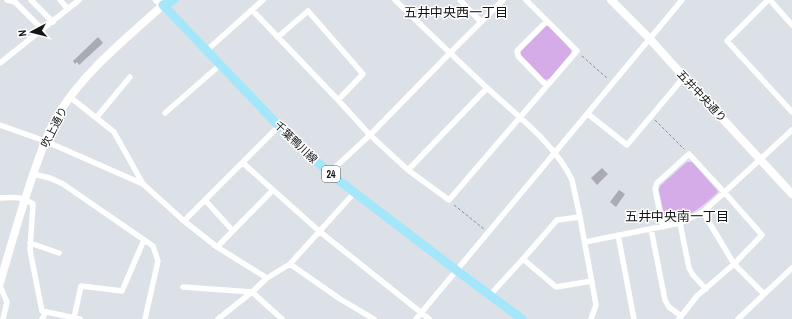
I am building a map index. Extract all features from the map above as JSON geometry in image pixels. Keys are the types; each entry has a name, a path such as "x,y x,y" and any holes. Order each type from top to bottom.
{"main road":[{"name":"吹上通り","path":"162,2 174,0"},
{"name":"千葉鴨川線","path":"162,2 206,51 279,126 329,173 522,319"}],"street":[{"path":"7,0 15,2 43,30"},
{"path":"32,0 53,22"},
{"path":"60,0 68,9"},
{"path":"0,64 79,0"},
{"path":"206,51 263,0"},
{"path":"395,0 487,88 520,117 555,153 568,171 572,180 580,217 596,305 592,319"},
{"path":"460,0 481,22"},
{"path":"329,173 370,135 503,0"},
{"path":"252,10 370,135 408,170 449,200 577,51 526,0"},
{"name":"五井中央通り","path":"611,0 650,38 684,78 792,194"},
{"path":"416,319 682,0"},
{"path":"792,24 769,0 727,41 792,112"},
{"name":"吹上通り","path":"0,283 33,174 45,141 58,115 70,97 93,70 162,2"},
{"path":"278,37 308,11 363,74 338,100"},
{"path":"547,21 517,51 518,56 547,86"},
{"path":"165,113 220,65"},
{"path":"96,118 130,76"},
{"path":"588,114 627,145 684,78"},
{"path":"408,170 487,88"},
{"path":"70,97 114,132 143,184"},
{"path":"0,125 45,141 143,184 184,221 217,247 267,278"},
{"path":"184,221 243,164 279,126"},
{"path":"585,242 680,223 703,212 792,130"},
{"path":"651,229 665,300 669,307 680,317 698,296 734,264 762,235 689,154 657,183 655,189 663,227"},
{"path":"243,164 319,231 429,319"},
{"path":"33,174 50,178 64,184 153,246 158,261 145,319"},
{"path":"217,247 274,190"},
{"path":"218,319 267,278 290,264 354,193"},
{"path":"0,198 17,197 25,199 33,204 30,250 42,311 77,318 81,286 122,291 144,240"},
{"path":"205,200 233,231"},
{"path":"703,212 734,264 764,294"},
{"path":"490,295 523,260 557,220 580,217"},
{"path":"680,223 689,268 692,275 706,289"},
{"path":"618,236 634,319"},
{"path":"30,243 59,252"},
{"path":"523,260 556,287 592,281"},
{"path":"290,264 340,299 374,319"},
{"path":"738,319 792,268"},
{"path":"0,286 7,302 3,319"},
{"path":"183,287 252,292 282,319"},
{"path":"42,319 46,312"}],"path":[{"path":"577,51 613,84"},
{"path":"651,116 689,154"},
{"path":"449,200 488,232"}],"shaded area":[{"path":"546,26 549,26 571,50 571,53 549,79 544,80 521,56 521,51"},
{"path":"687,162 692,162 718,192 695,211 683,217 668,221 665,219 659,190 660,186"}],"building":[{"path":"98,37 103,43 79,65 77,62 75,64 73,61"},
{"path":"602,168 608,174 597,185 591,178"},
{"path":"619,190 625,194 616,207 610,202"}],"district":[{"name":"五井中央西一丁目","path":"456,12"},
{"name":"五井中央南一丁目","path":"677,216"}]}
